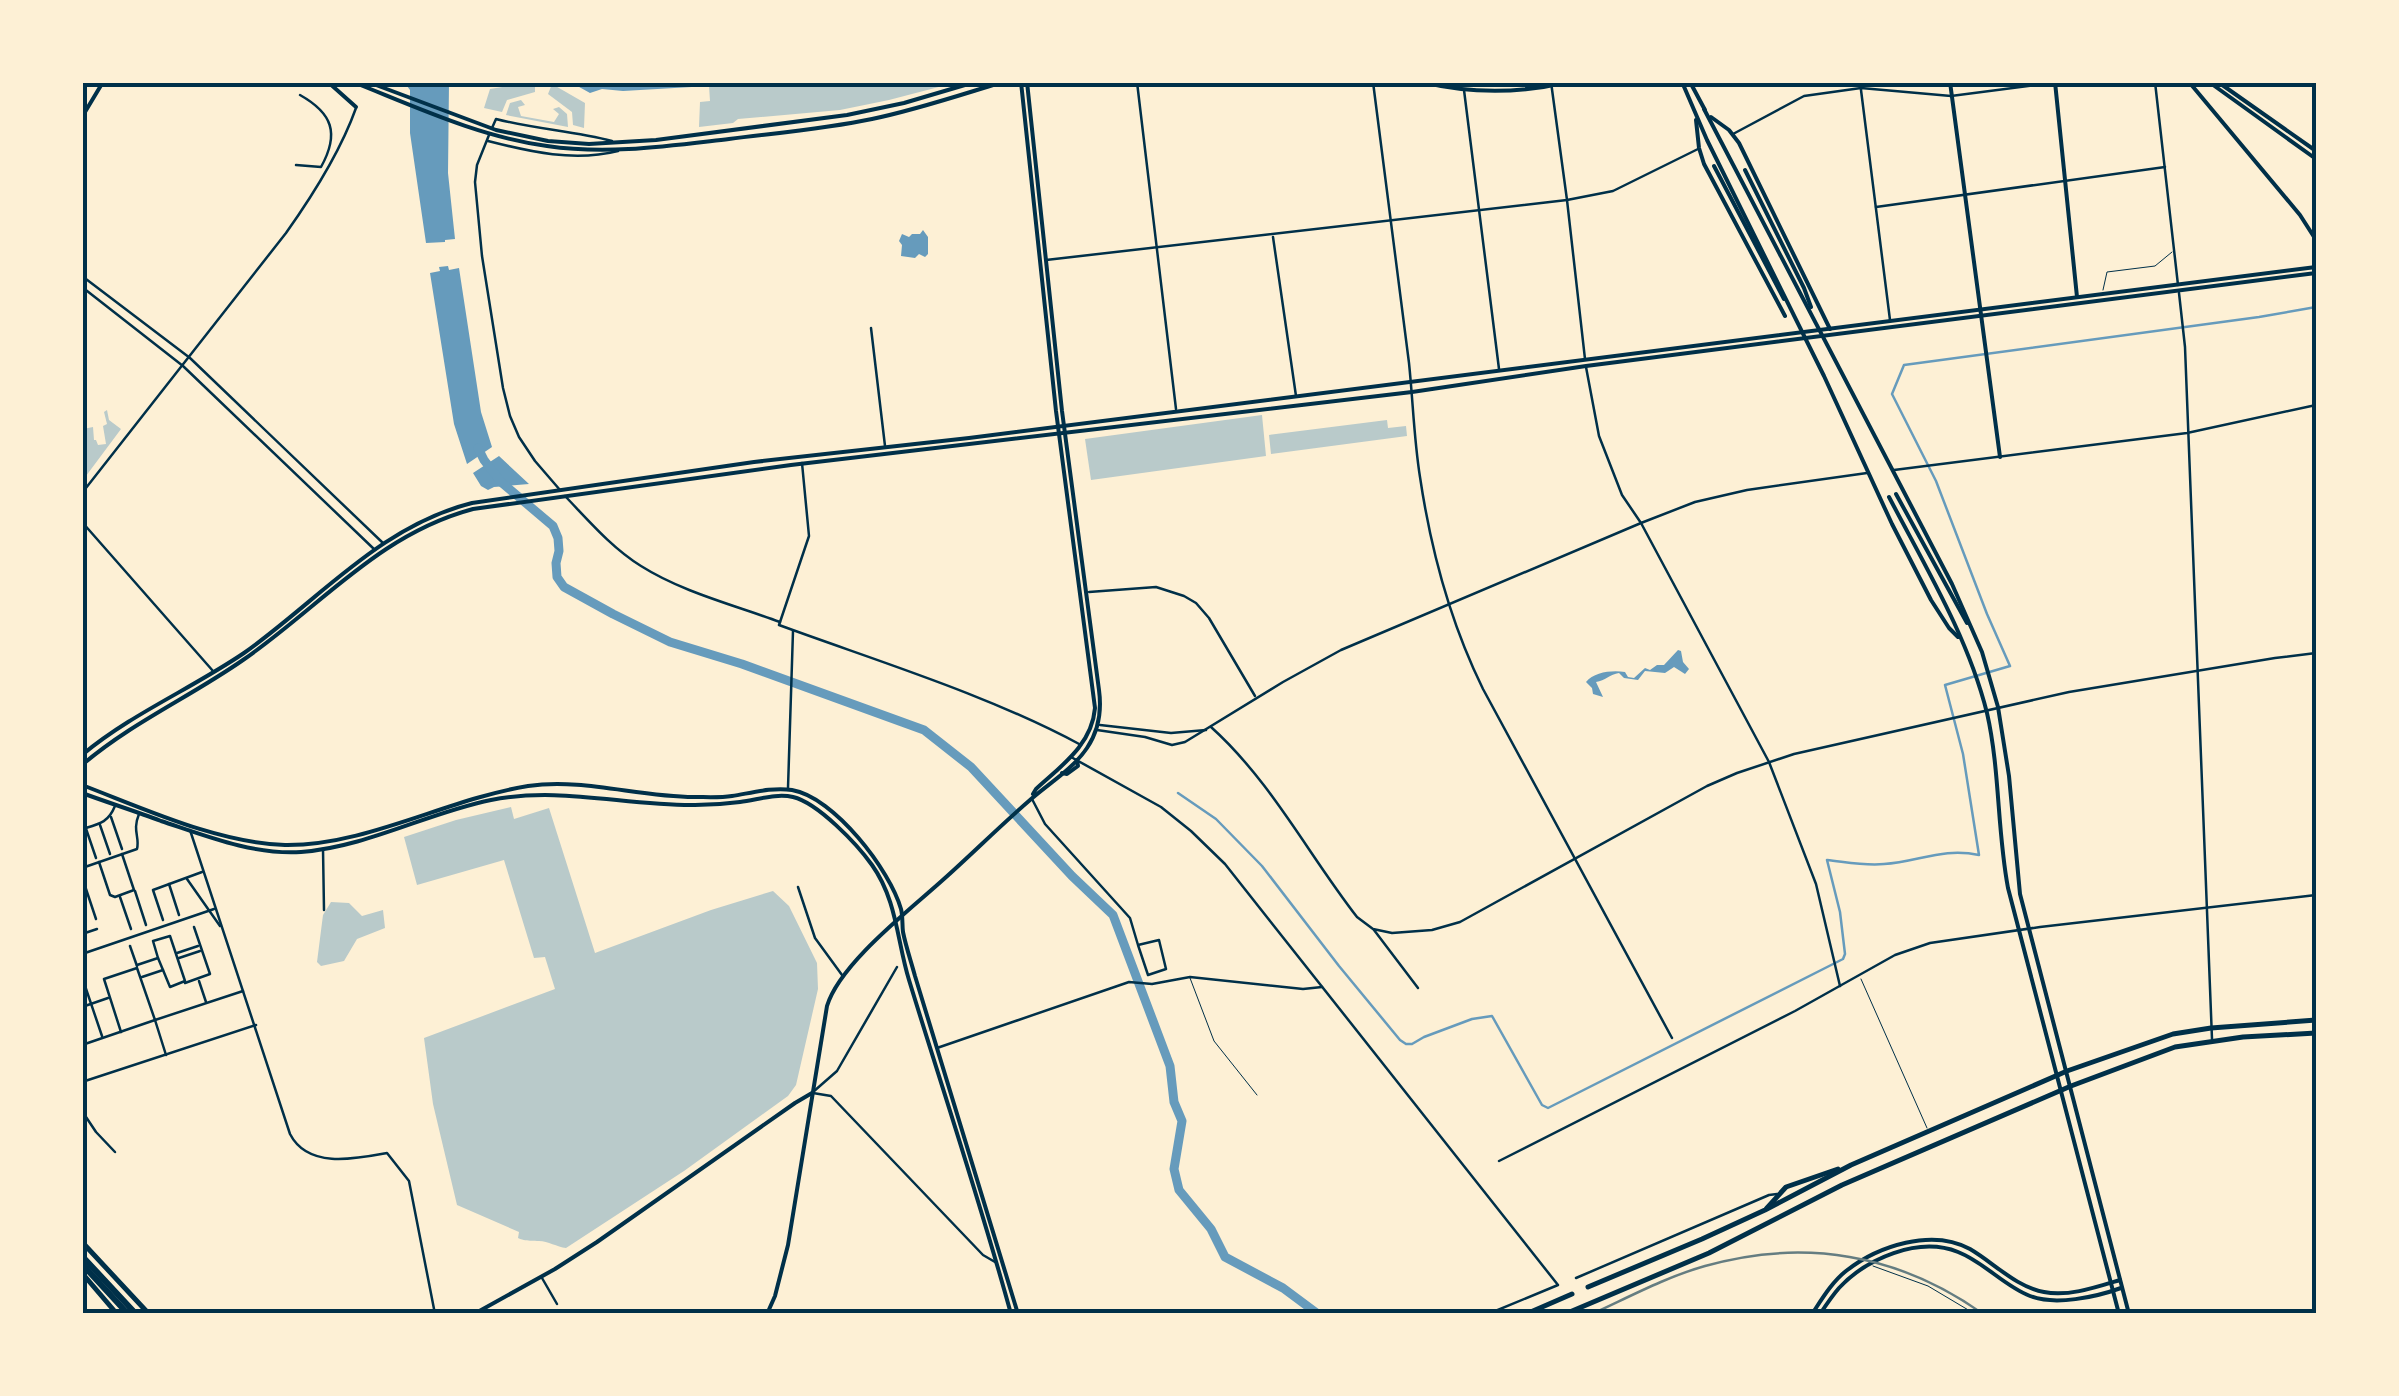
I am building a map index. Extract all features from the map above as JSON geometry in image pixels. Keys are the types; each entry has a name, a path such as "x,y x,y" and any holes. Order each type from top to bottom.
{"highway":[{"path":"82,1256 132,1314"},
{"path":"82,1264 132,1314"}],"main road":[{"path":"82,118 103,82"},
{"path":"328,82 356,107"},
{"path":"353,82 495,135 528,143 618,151 867,120 1003,82"},
{"path":"368,82 496,130 568,146 847,115 975,82"},
{"path":"767,1314 786,1256 830,996 842,976 896,922 1062,773 1095,726 1100,699 1063,429 1024,82"},
{"path":"1024,82 1095,726"},
{"path":"1422,82 1464,90 1508,92 1568,82"},
{"path":"1466,82 1522,82"},
{"path":"1682,82 1837,402 1867,474 1931,600 1960,638"},
{"path":"1690,82 1952,584 1988,672 2009,776 2015,858 2028,928 2129,1314"},
{"path":"1950,82 2000,456"},
{"path":"2189,82 2300,214 2316,240"},
{"path":"2208,82 2316,159"},
{"path":"2218,82 2316,150"},
{"path":"2056,83 2077,298"},
{"path":"1688,97 1697,124 1699,148 1785,316 1775,285"},
{"path":"1704,108 1732,134 1830,329"},
{"path":"1714,166 1792,313"},
{"path":"1745,170 1804,288 1816,321"},
{"path":"82,755 118,728 214,672 403,530 434,514 490,500 608,488 885,447 1412,392 1585,363 2316,270"},
{"path":"1804,288 1823,314"},
{"path":"1822,333 2102,294 2178,288"},
{"path":"801,460 1499,370 1585,363"},
{"path":"385,545 436,520 473,509 563,493"},
{"path":"1978,645 1892,495 1960,638 1986,711 1992,736 2003,862 2119,1314"},
{"path":"82,765 121,735 248,656 376,551"},
{"path":"1032,798 1036,789 1074,759"},
{"path":"82,785 236,838 288,845 331,842 498,792 532,786 590,785 688,797 788,790 811,796 842,820 876,860 900,907 934,1049 1014,1314"},
{"path":"82,793 242,846 303,852 352,843 509,797 587,795 692,805 769,797 793,798 810,804 871,863 895,911 903,959 1000,1262"},
{"path":"1765,1210 1786,1187 1850,1165 2066,1070 2174,1034 2316,1020"},
{"path":"1565,1314 1709,1253 1842,1185 2071,1086 2175,1046 2316,1034"},
{"path":"474,1314 597,1242 812,1093"},
{"path":"1588,1287 1765,1210 1850,1165"},
{"path":"1812,1314 1838,1279 1883,1250 1904,1243 1937,1240 1967,1248 2025,1286 2044,1292 2068,1293 2121,1284"},
{"path":"82,1242 149,1314"},
{"path":"1820,1314 1840,1287 1870,1265 1924,1246 1944,1247 1970,1258 2029,1296 2061,1301 2113,1290 2121,1284"},
{"path":"82,1274 117,1314"},
{"path":"1526,1314 1572,1294"}],"street":[{"path":"1137,82 1176,411"},
{"path":"1374,82 1419,474 1449,606 1477,678 1672,1038"},
{"path":"2155,82 2184,336 2212,1040"},
{"path":"1732,134 1804,96 1861,85 1951,96 2056,83"},
{"path":"1551,84 1585,363 1599,436 1622,494 1769,762 1812,872 1840,986"},
{"path":"1861,85 1890,321"},
{"path":"1464,90 1499,370"},
{"path":"296,165 321,166 331,137 326,114 300,96"},
{"path":"82,493 312,196 356,107"},
{"path":"618,143 496,119 477,165 475,182 484,270 506,403 526,449 606,539 640,566 793,630 991,703 1085,745"},
{"path":"487,140 567,156 618,151"},
{"path":"1046,260 1567,200 1613,191 1699,148"},
{"path":"1876,207 2165,168"},
{"path":"1272,235 1296,396"},
{"path":"82,276 190,358 385,545"},
{"path":"82,288 183,366 376,551"},
{"path":"871,328 885,447"},
{"path":"1894,470 2187,432 2316,405"},
{"path":"779,623 808,536 801,460"},
{"path":"1095,726 1172,745 1185,742 1341,650 1641,523 1695,502 1748,490 1867,474"},
{"path":"82,522 214,672"},
{"path":"1087,592 1156,586 1196,602 1256,698"},
{"path":"788,790 793,630"},
{"path":"1374,929 1402,934 1445,927 1472,917 1707,786 1769,762 2069,692 2316,653"},
{"path":"1095,726 1171,734 1209,728"},
{"path":"1209,728 1248,762 1357,917 1374,929 1418,988"},
{"path":"1074,759 1145,796 1191,830 1232,873 1558,1285 1488,1314"},
{"path":"1032,798 1046,824 1130,918 1138,945 1148,975 1166,969 1158,940 1138,945"},
{"path":"84,829 111,816 116,805"},
{"path":"83,864 138,847 134,827 139,813"},
{"path":"111,816 146,924"},
{"path":"82,817 110,895 114,898 134,890"},
{"path":"100,824 110,854"},
{"path":"188,824 290,1134 312,1156 358,1158 387,1153 409,1180 435,1314"},
{"path":"323,848 324,910"},
{"path":"163,920 153,890 203,872"},
{"path":"82,877 96,919"},
{"path":"186,878 224,931"},
{"path":"169,884 179,915"},
{"path":"798,887 815,938 842,976"},
{"path":"1500,1162 1795,1011 1896,954 1930,942 2316,895"},
{"path":"120,896 131,929"},
{"path":"82,954 216,908"},
{"path":"184,983 170,936 153,942 170,987 199,980 210,974 194,927"},
{"path":"82,934 97,929"},
{"path":"130,946 166,1054"},
{"path":"177,956 201,948"},
{"path":"121,1032 104,980 158,958"},
{"path":"812,1093 837,1071 896,967"},
{"path":"141,978 163,970"},
{"path":"934,1049 1129,982 1152,984 1190,977 1304,989 1324,986"},
{"path":"82,978 102,1038"},
{"path":"199,980 206,1003"},
{"path":"82,1038 84,1044 244,991"},
{"path":"82,1006 110,997"},
{"path":"82,1082 256,1025"},
{"path":"812,1093 830,1096 983,1255 1000,1262"},
{"path":"82,1111 115,1152"},
{"path":"1576,1278 1777,1194"},
{"path":"542,1276 556,1304"}],"lane":[{"path":"2102,294 2107,272 2155,266 2174,250"},
{"path":"1859,975 1929,1131"},
{"path":"1190,977 1214,1042 1257,1096"},
{"path":"1860,1263 1928,1286 1975,1314"}],"shaded area":[{"path":"769,82 848,87 868,82 954,83 840,110 738,119 699,127 700,102 710,101 709,86"},
{"path":"535,83 535,92 507,100 502,112 484,108 490,89"},
{"path":"552,84 585,103 584,128 573,125 572,112 548,94"},
{"path":"521,100 525,105 518,107 521,116 554,122 559,114 553,109 559,107 567,114 568,127 506,115 510,103"},
{"path":"107,410 109,420 121,429 83,480 83,429 93,427 94,440 98,445 106,444 103,426 107,424"},
{"path":"1262,415 1266,456 1091,480 1085,439"},
{"path":"1387,420 1388,428 1406,426 1407,436 1271,454 1269,435"},
{"path":"511,807 514,819 549,808 595,953 773,891 789,906 817,963 818,989 796,1085 788,1096 684,1171 566,1248 518,1238 519,1232 457,1205 433,1104 424,1038 555,989 545,957 534,958 504,860 417,885 404,837"},
{"path":"331,902 349,903 362,916 383,910 385,928 357,939 344,961 321,966 317,962 323,915"}],"water":[{"path":"709,82 709,86 602,89 590,93 572,83"},
{"path":"398,83 449,83 448,173 455,239 426,243 410,133 410,90"},
{"path":"923,230 928,237 928,254 915,258 901,256 902,234 909,237"},
{"path":"448,266 449,270 459,268 481,412 492,447 467,464 454,424 430,273"},
{"path":"499,456 529,484 488,490 481,486 473,473"},
{"path":"1678,650 1689,669 1685,674 1674,667 1665,673 1645,671 1638,680 1619,673 1596,682 1603,697 1593,694 1586,682 1609,672 1625,672 1634,678 1645,668 1664,665"}],"waterway":[{"path":"1178,793 1216,819 1262,866 1400,1040 1412,1044 1472,1019 1492,1016 1542,1105 1548,1108 1843,959 1840,912 1827,860 1877,864 1942,854 1979,855 1963,754 1945,685 2010,666 1936,481 1892,394 1904,365 2316,307"},
{"path":"478,448 501,482 553,526 558,538 557,577 564,587 670,642 924,730 971,767 1113,915 1170,1066 1174,1102 1182,1121 1174,1169 1179,1190 1211,1229 1225,1257 1283,1288 1318,1314"}],"railway":[{"path":"1592,1314 1705,1266 1778,1253 1850,1257 1884,1265 1918,1277 1983,1314"}]}
